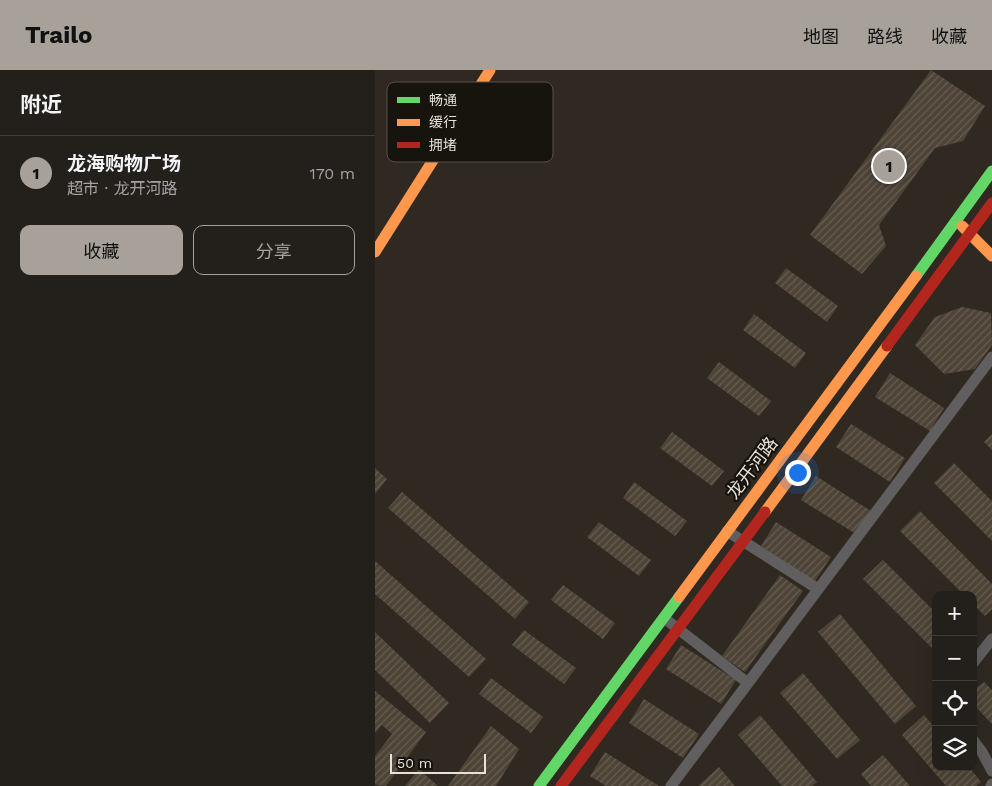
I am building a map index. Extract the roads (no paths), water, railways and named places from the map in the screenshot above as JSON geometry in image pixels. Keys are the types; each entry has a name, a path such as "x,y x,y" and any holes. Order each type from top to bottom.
{"main road":[{"path":"482,82 490,70"},
{"path":"375,252 432,162"},
{"name":"龙开河路","path":"539,786 992,171"},
{"name":"龙开河路","path":"561,786 679,629 992,203"},
{"path":"957,221 992,256"}],"street":[{"path":"671,786 992,357"},
{"path":"727,530 819,589"},
{"path":"664,618 748,683"},
{"path":"977,659 992,639"},
{"path":"977,745 992,771"}],"place":[{"name":"龙海购物广场","path":"889,166"}]}
